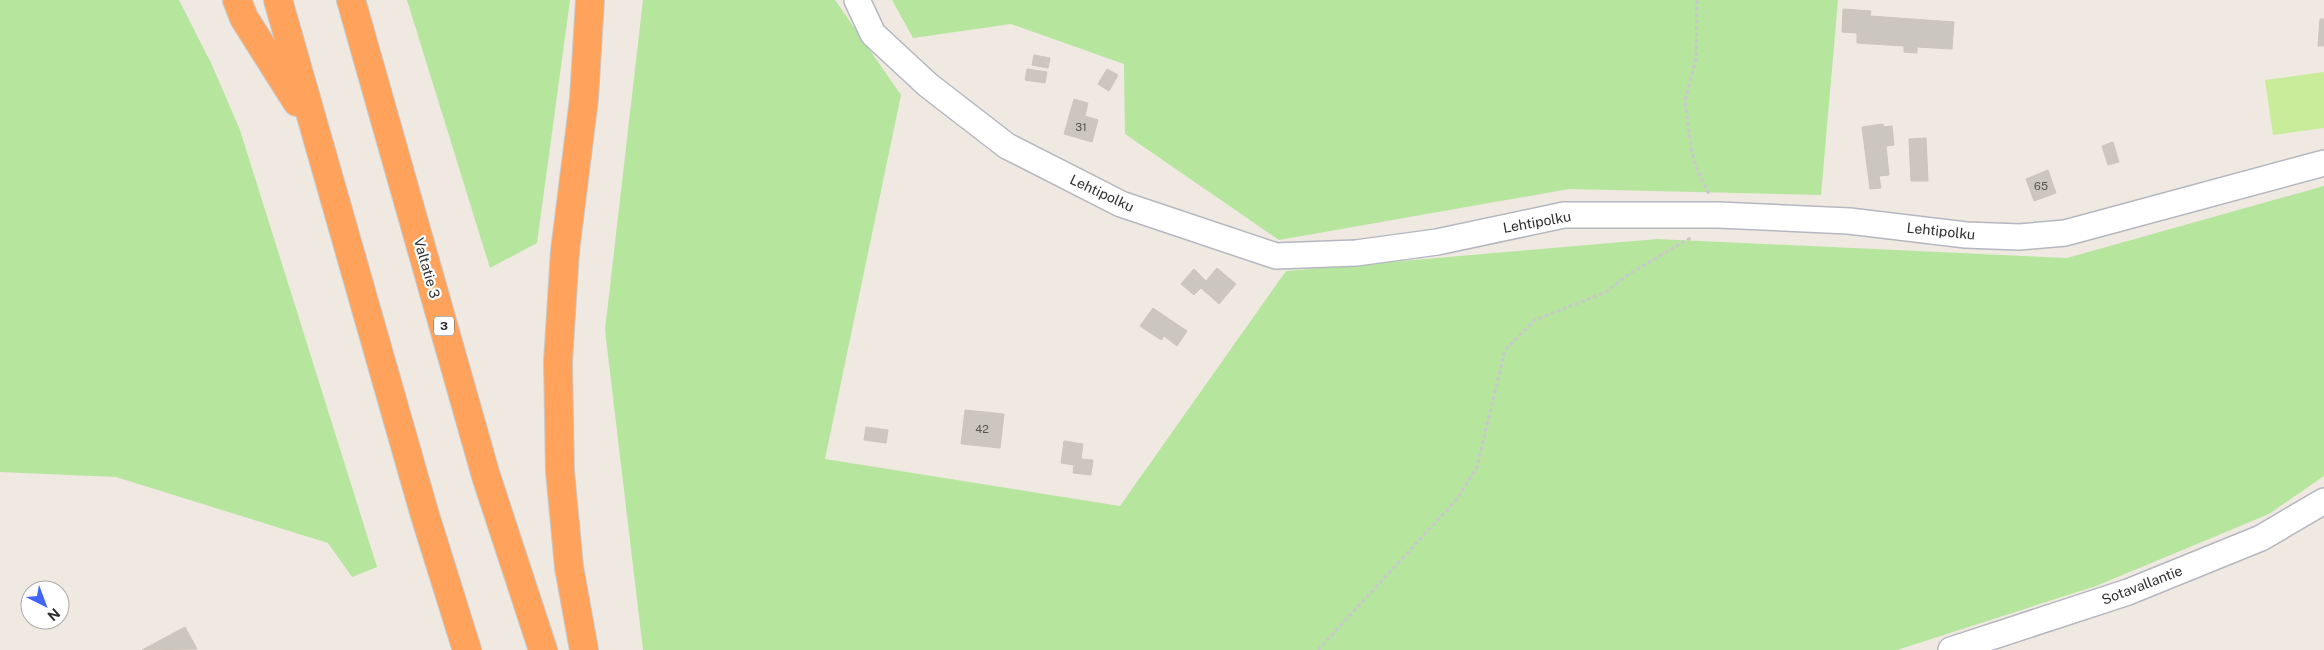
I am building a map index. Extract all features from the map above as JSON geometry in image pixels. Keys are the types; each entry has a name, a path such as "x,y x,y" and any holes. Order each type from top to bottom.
{"highway":[{"path":"237,0 244,18 312,126"},
{"path":"278,0 312,126 424,512 468,650"},
{"name":"Valtatie 3","path":"351,0 486,476 543,650"},
{"path":"584,650 569,566 560,471 558,362 565,251 584,99 590,0"}],"street":[{"name":"Lehtipolku","path":"857,0 873,34 928,86 1007,146 1121,204 1276,256 1356,253 1437,242 1564,215 1718,215 1848,221 1966,235 2019,237 2065,233 2324,163"},
{"name":"Sotavallantie","path":"1951,650 1995,643 2128,592 2261,538 2324,501"}],"path":[{"path":"1318,650 1457,499 1477,467 1505,350 1535,320 1606,292 1629,274 1698,233 1718,215 1696,167 1691,148 1685,101 1696,59 1697,0"}],"green space":[{"path":"0,0 179,0 212,65 240,130 377,567 352,577 328,543 116,477 0,472"},
{"path":"407,0 570,0 537,243 490,268"},
{"path":"643,0 835,0 901,95 825,459 1120,506 1286,271 1657,239 2067,258 2324,186 2324,476 2269,514 2096,586 1897,650 643,650 605,330"},
{"path":"892,0 1838,0 1821,195 1569,189 1279,240 1125,134 1124,64 1011,24 913,38"},
{"path":"2324,72 2324,128 2273,135 2265,80"}],"building":[{"path":"1843,9 1871,11 1870,16 1954,22 1952,49 1917,47 1917,53 1904,52 1904,46 1857,43 1857,33 1842,32"},
{"path":"2320,19 2324,19 2324,46 2318,46"},
{"path":"1034,55 1050,58 1048,68 1032,65"},
{"path":"1027,69 1047,72 1045,83 1025,80"},
{"path":"1107,69 1118,75 1109,91 1098,84"},
{"path":"1074,99 1088,103 1085,116 1098,120 1092,142 1064,134"},
{"path":"1883,124 1884,127 1892,126 1894,145 1886,146 1889,175 1879,176 1881,188 1870,189 1862,127"},
{"path":"1926,138 1928,181 1911,181 1909,139"},
{"path":"2113,142 2119,162 2108,165 2102,146"},
{"path":"2048,170 2056,193 2034,201 2026,179"},
{"path":"1217,268 1236,284 1219,304 1201,288 1194,295 1181,284 1194,269 1206,281"},
{"path":"1153,308 1187,331 1177,346 1164,336 1161,340 1140,326"},
{"path":"965,410 1004,414 1000,448 961,444"},
{"path":"866,427 888,430 886,443 864,440"},
{"path":"1064,441 1083,444 1081,459 1093,460 1091,475 1073,473 1074,465 1061,463"},
{"path":"185,627 197,649 142,650"}]}
